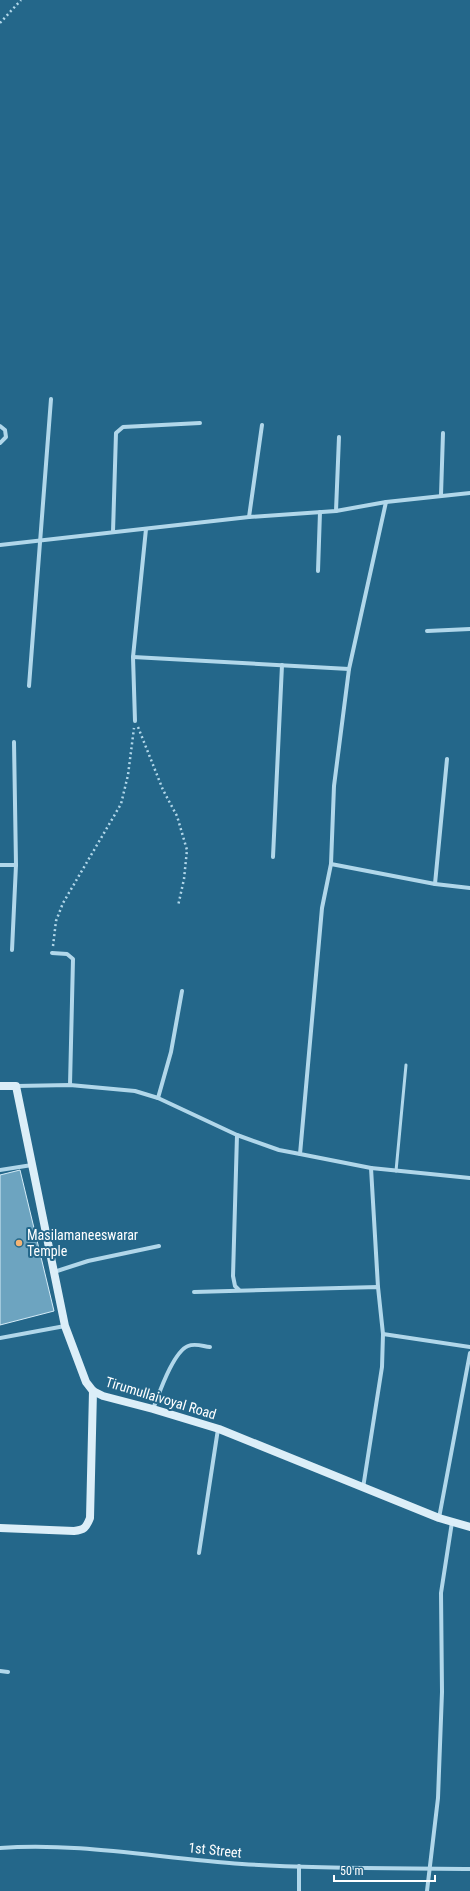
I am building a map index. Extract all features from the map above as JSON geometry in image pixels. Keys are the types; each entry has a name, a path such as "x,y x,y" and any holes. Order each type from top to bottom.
{"street":[{"path":"29,686 51,399"},
{"path":"113,532 116,433 119,429 123,427 200,423"},
{"path":"249,517 262,425"},
{"path":"0,426 4,430 6,437 0,443"},
{"path":"441,495 442,432"},
{"path":"336,511 339,437"},
{"path":"0,545 249,517 336,511 386,502 470,493"},
{"path":"300,1154 322,908 331,864 334,786 350,669 386,502"},
{"path":"318,572 320,512"},
{"path":"135,721 133,656 146,529"},
{"path":"427,631 470,628"},
{"path":"133,656 350,669"},
{"path":"273,857 282,665"},
{"path":"12,950 16,865 14,742"},
{"path":"435,884 447,758"},
{"path":"331,864 435,884 470,888"},
{"path":"0,865 16,865"},
{"path":"52,953 67,954 73,959 70,1085"},
{"path":"158,1098 171,1052 182,991"},
{"path":"0,1086 70,1085 135,1091 158,1098 237,1135 279,1150 371,1168 470,1178"},
{"name":"Tirumullaivoyal Road","path":"16,1086 65,1326 86,1382 94,1391 103,1396 153,1409 218,1429 440,1518 470,1527"},
{"path":"237,1135 233,1276 235,1286 239,1290"},
{"path":"0,1170 32,1165"},
{"path":"363,1488 382,1367 383,1334 378,1287 371,1168"},
{"path":"54,1272 88,1261 158,1246"},
{"path":"194,1292 378,1287"},
{"path":"0,1338 65,1326"},
{"path":"383,1334 470,1347"},
{"path":"153,1409 167,1373 177,1357 187,1346 197,1344 210,1347"},
{"path":"440,1518 470,1353"},
{"path":"0,1528 74,1531 83,1530 87,1526 90,1518 94,1391"},
{"path":"199,1553 218,1429"},
{"path":"427,1891 438,1798 442,1692 441,1593 452,1522"},
{"path":"0,1671 8,1672"},
{"name":"1st Street","path":"0,1848 24,1846 122,1852 242,1864 470,1869"},
{"path":"299,1866 299,1891"}],"lane":[{"path":"396,1171 406,1065"}],"path":[{"path":"0,23 21,0"},
{"path":"135,721 163,790 177,816 187,850 184,879 178,906"},
{"path":"52,953 56,921 62,903 121,804 128,775 135,721"}],"building":[{"name":"Masilamaneeswarar Temple","path":"20,1170 54,1311 0,1325 0,1175"}],"place":[{"name":"Masilamaneeswarar Temple","path":"19,1243"}]}
